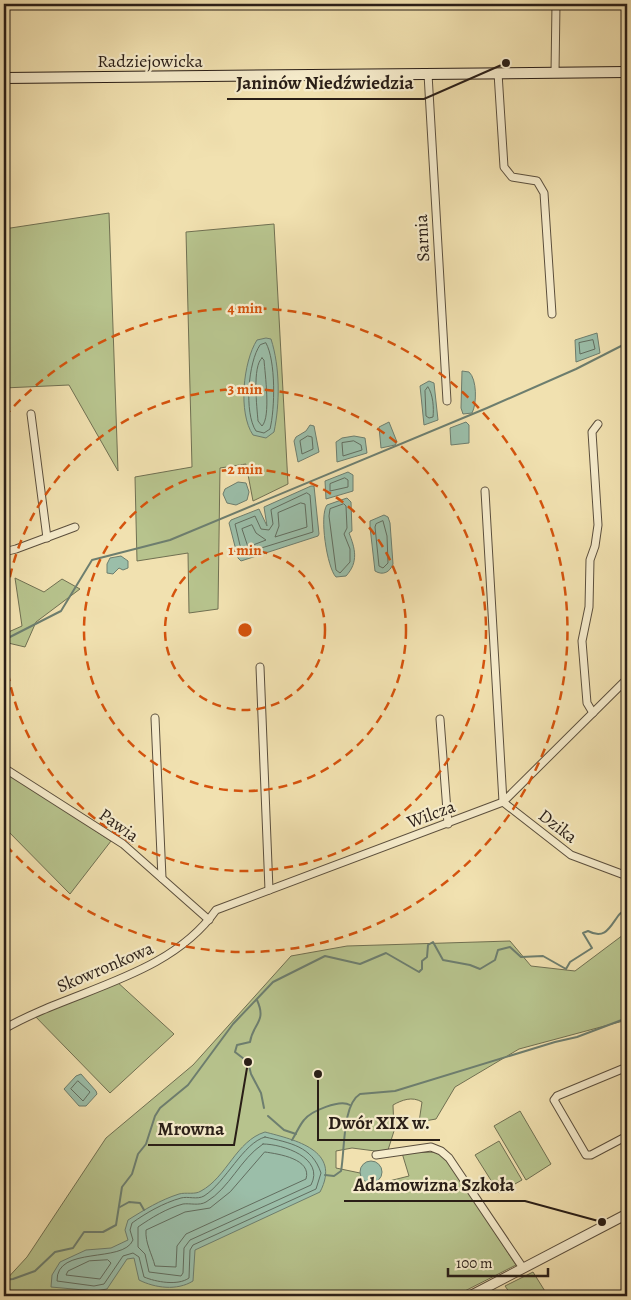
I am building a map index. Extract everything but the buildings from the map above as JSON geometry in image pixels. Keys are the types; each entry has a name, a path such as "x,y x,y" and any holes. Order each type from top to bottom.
{"main road":[{"name":"Radziejowicka","path":"4,78 627,72"}],"street":[{"path":"554,73 556,4"},
{"path":"498,73 504,167 512,177 537,181 544,193 552,314"},
{"name":"Sarnia","path":"428,74 447,401"},
{"path":"31,414 47,538"},
{"path":"593,713 587,703 582,641 589,607 589,565 598,525 592,432 598,424"},
{"path":"485,491 503,802"},
{"path":"4,552 75,527"},
{"path":"260,667 269,890"},
{"name":"Wilcza","path":"209,920 216,910 503,802 627,679"},
{"path":"155,718 162,878"},
{"path":"440,719 448,824"},
{"name":"Pawia","path":"4,768 123,844 209,920"},
{"name":"Dzika","path":"503,802 571,855 627,876"},
{"name":"Skowronkowa","path":"4,1029 26,1016 159,961 186,944 209,920"},
{"path":"627,1067 557,1096 554,1100 586,1154 591,1154 627,1136"},
{"path":"376,1155 431,1148 441,1151 449,1158 523,1268"},
{"path":"470,1296 627,1214"}],"green space":[{"path":"109,213 118,471 69,385 4,388 4,229"},
{"path":"274,224 288,484 253,501 246,464 220,468 218,609 189,613 188,553 137,561 135,477 192,467 186,232"},
{"path":"15,578 44,592 62,579 80,589 36,622 25,647 4,642 4,634 22,626"},
{"path":"4,771 111,841 70,894 4,827"},
{"path":"627,932 627,1020 519,1049 455,1087 436,1119 419,1122 422,1102 415,1099 407,1099 393,1105 394,1131 388,1150 383,1152 352,1148 336,1151 336,1168 360,1173 373,1185 409,1176 402,1153 439,1152 447,1159 516,1265 455,1296 8,1296 4,1291 4,1282 27,1257 106,1138 193,1065 291,956 347,946 510,941 531,966 575,971"},
{"path":"115,980 174,1034 110,1093 31,1012"},
{"path":"520,1111 551,1164 526,1180 494,1126"},
{"path":"499,1141 522,1180 499,1193 475,1155"},
{"path":"533,1272 548,1296 512,1296 505,1286"}],"water":[{"path":"597,333 600,353 576,362 575,340"},
{"path":"271,339 274,350 278,385 274,432 266,438 253,435 248,426 245,414 244,388 248,361 252,349 257,340"},
{"path":"462,371 469,372 474,380 475,398 472,413 463,414 461,408"},
{"path":"429,381 434,383 438,420 424,425 420,386"},
{"path":"389,422 397,442 395,445 381,448 379,427"},
{"path":"466,422 469,425 469,443 451,445 450,428"},
{"path":"310,425 314,426 319,452 298,462 294,441"},
{"path":"354,436 365,438 367,453 337,462 336,442 342,438"},
{"path":"348,472 353,475 353,491 326,499 325,481"},
{"path":"238,482 246,483 249,492 247,500 236,505 227,503 223,494 225,489"},
{"path":"314,486 318,536 241,561 238,558 229,523 231,520 259,509 267,526 264,507"},
{"path":"347,498 351,502 352,531 349,533 355,555 353,565 346,576 336,577 330,563 325,541 325,511 327,505"},
{"path":"384,515 388,517 390,523 393,564 388,571 381,573 375,571 370,521"},
{"path":"121,556 128,561 128,568 123,570 119,568 113,574 107,573 107,564 110,558"},
{"path":"81,1074 97,1094 86,1106 79,1106 64,1089 76,1076"},
{"path":"265,1132 301,1143 312,1149 320,1157 325,1166 325,1178 320,1192 195,1250 193,1281 187,1284 166,1287 152,1285 139,1280 134,1258 127,1259 107,1289 95,1291 51,1287 52,1275 60,1262 86,1250 111,1248 128,1240 125,1230 128,1220 172,1196 201,1191 218,1177 246,1143"},
{"path":"371,1161 379,1164 382,1172 379,1180 371,1183 363,1180 360,1172 363,1164"}],"waterway":[{"path":"4,640 61,611 92,560 170,540 487,408 576,369 627,343"},
{"path":"4,1280 13,1279 35,1271 55,1252 73,1248 84,1232 103,1232 116,1225 122,1187 132,1174 138,1154 146,1144 155,1116 160,1108 188,1085 233,1024 273,982 325,956 360,964 386,953 419,972 422,969 422,961 427,957 428,945 433,942 443,960 470,965 480,969 495,960 498,950 510,947 521,957 543,956 566,969 570,962 592,948 583,933 588,931 599,934 603,933 627,908"},
{"path":"257,1000 261,1013 250,1042 237,1045 235,1052 248,1062 251,1074 261,1093 264,1108"},
{"path":"325,1175 334,1176 341,1171 347,1118 354,1100 360,1094 395,1091 577,1037 627,1018"},
{"path":"292,1140 304,1120 313,1113 333,1105 350,1105"},
{"path":"268,1116 284,1130 296,1134"},
{"path":"120,1207 129,1202 140,1203 144,1210"}],"place":[{"name":"Janinów Niedźwiedzia","path":"506,63"},
{"name":"Mrowna","path":"248,1062"},
{"name":"Dwór XIX w.","path":"318,1074"},
{"name":"Adamowizna Szkoła","path":"602,1222"}]}
